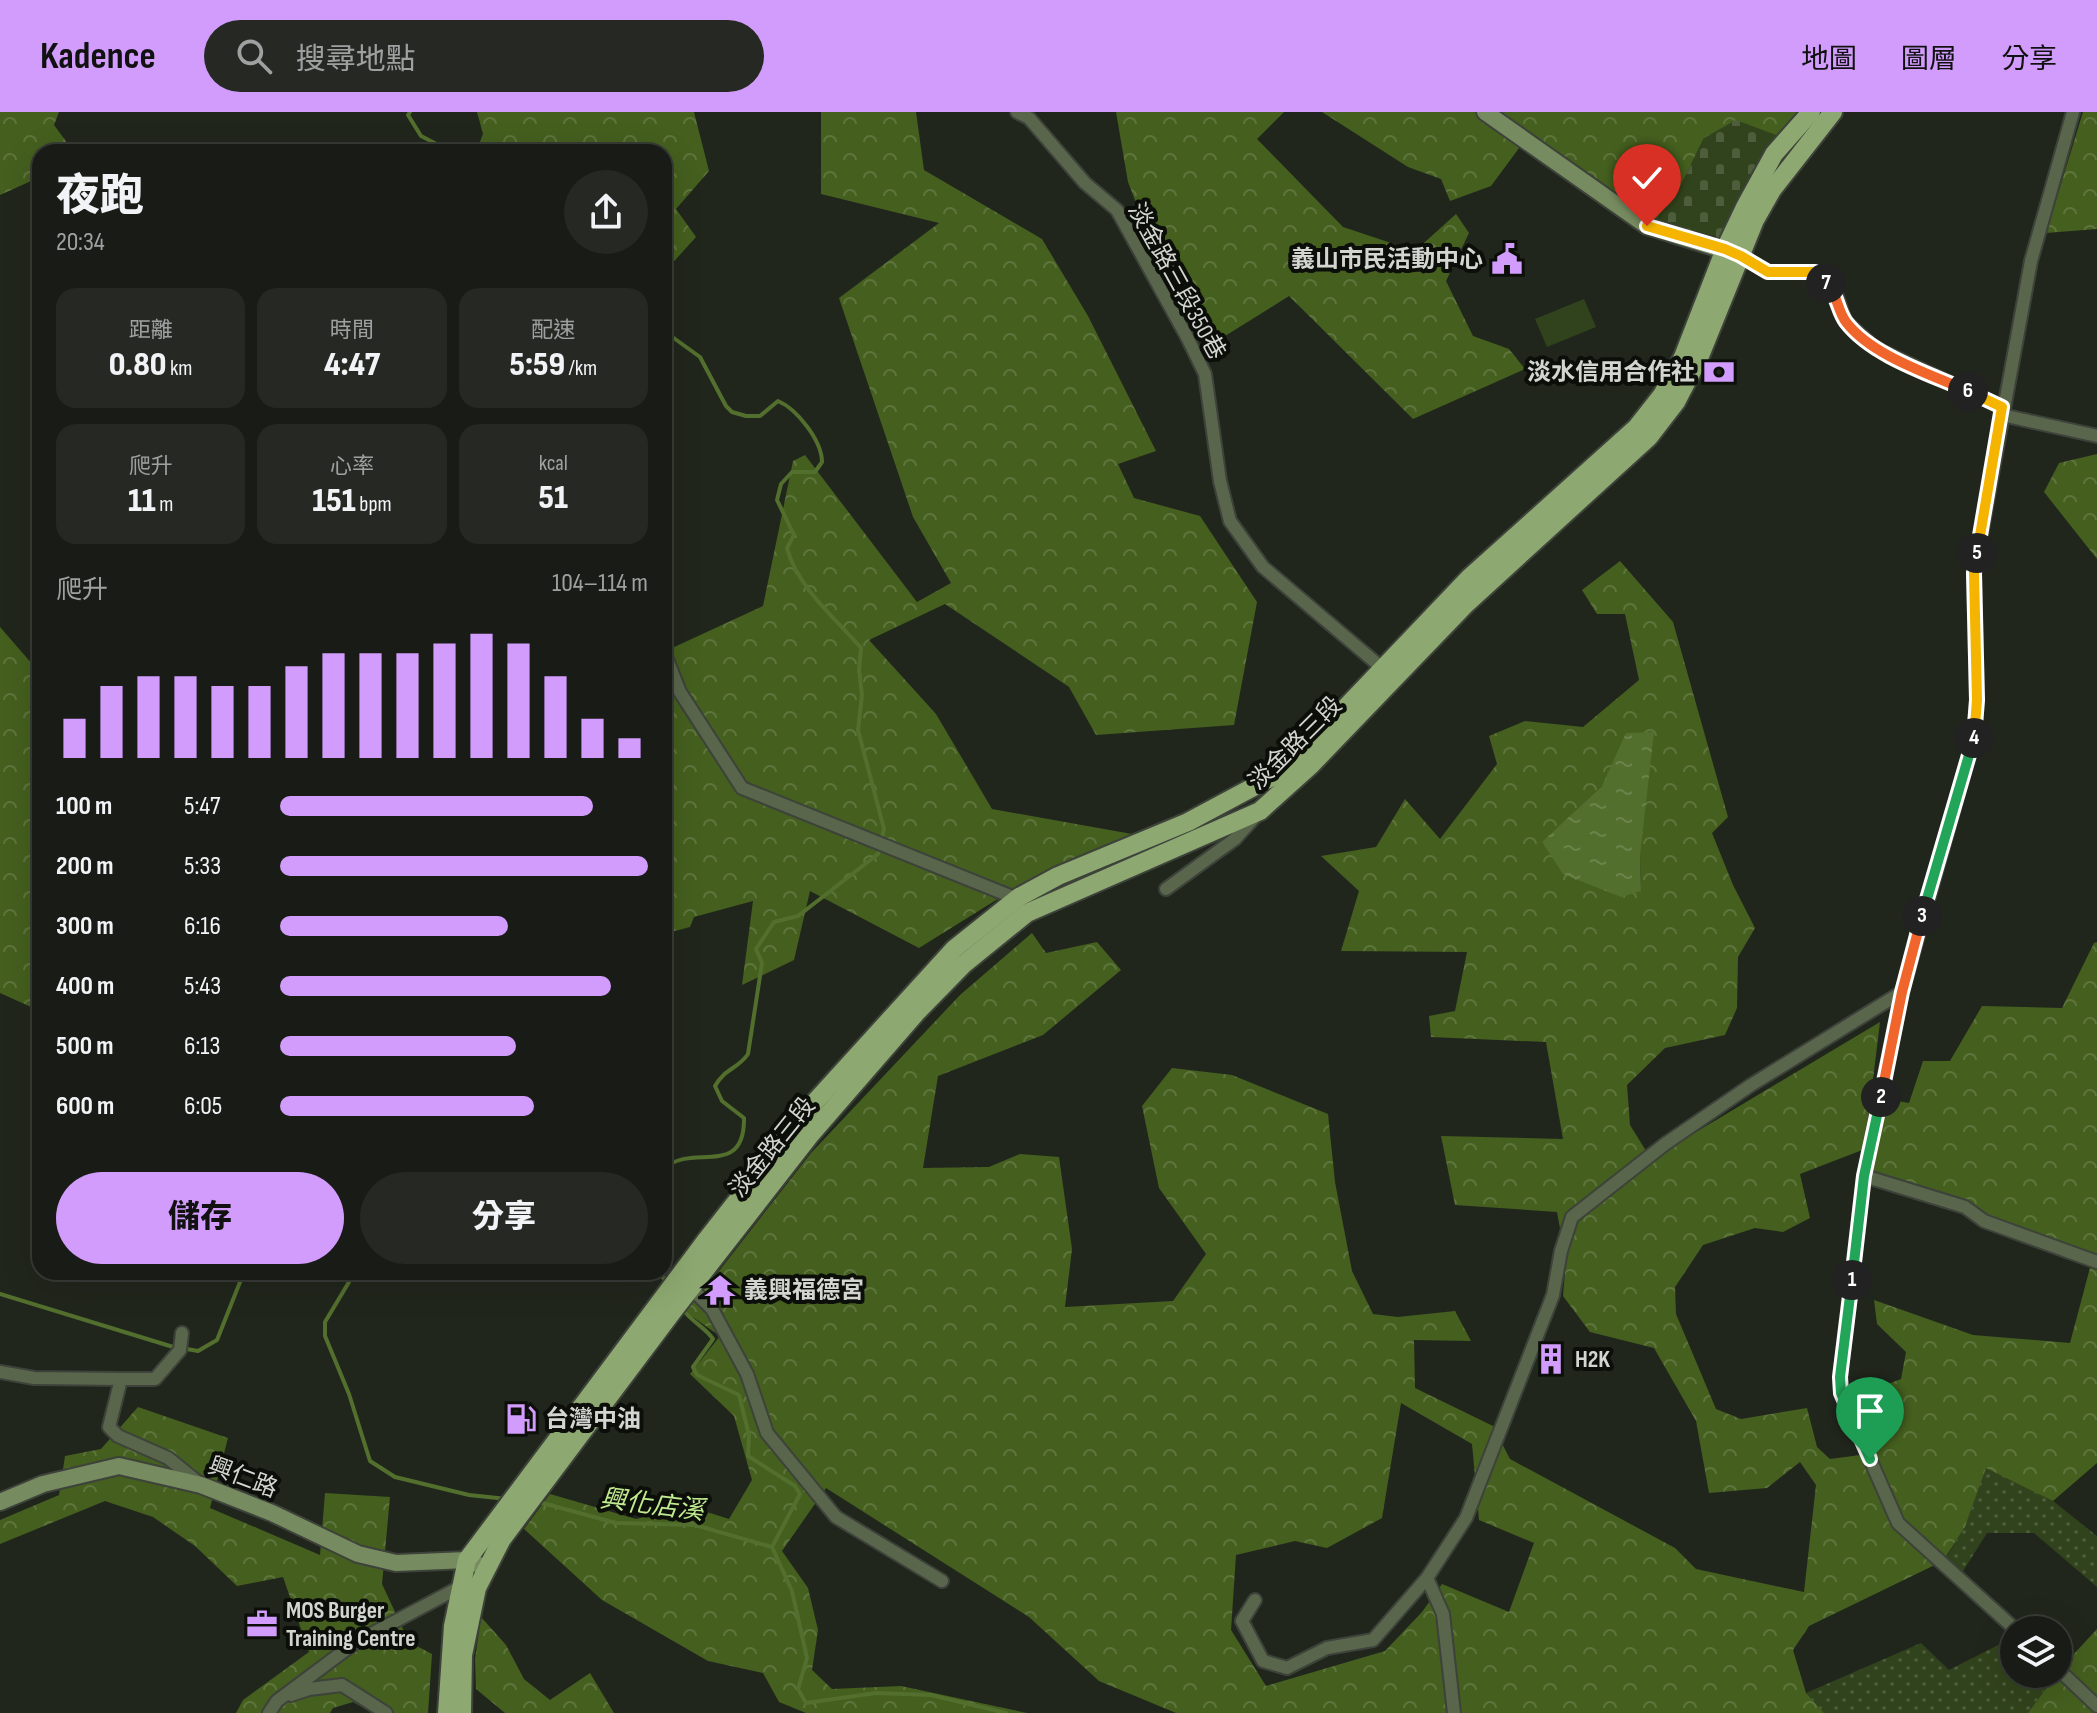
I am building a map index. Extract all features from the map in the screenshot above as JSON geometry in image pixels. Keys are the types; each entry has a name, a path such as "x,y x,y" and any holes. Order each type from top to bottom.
{"main road":[{"name":"淡金路三段","path":"512,1511 677,1292 813,1104 954,949 1023,905 1058,876 1188,822 1287,769 1388,673 1649,437 1676,402 1694,367 1733,253 1774,154 1811,112"},
{"name":"淡金路三段","path":"1733,253 1772,190 1833,112"},
{"name":"淡金路三段","path":"1023,905 1260,811 1311,765 1388,673"},
{"path":"462,1713 467,1560 512,1511"},
{"path":"447,1713 453,1626 468,1588 486,1568 512,1511"}],"street":[{"name":"淡金路三段350巷","path":"1017,112 1029,118 1085,183 1117,210 1187,337 1205,374 1220,481 1230,521 1263,567 1388,673"},
{"path":"1485,112 1647,226 1733,253 1768,272 1815,272 1835,291 1845,321 1875,348 2002,411 2097,436"},
{"path":"2001,1616 1898,1523 1841,1393 1840,1377 1864,1176 1902,992 1974,737 1977,700 1974,573 2031,261 2073,112"},
{"path":"672,672 680,692 742,788 1023,905"},
{"path":"1166,889 1235,839 1260,811 1287,769"},
{"path":"1255,1600 1242,1621 1263,1661 1287,1668 1327,1648 1373,1640 1427,1578 1466,1518 1553,1295 1561,1251 1572,1217 1665,1144 1751,1085 1902,992"},
{"path":"1864,1176 1965,1207 1984,1221 2097,1262"},
{"path":"677,1292 712,1309 747,1374 767,1433 836,1517 942,1581"},
{"path":"0,1372 34,1378 155,1379 180,1350 182,1333"},
{"path":"121,1379 109,1427 118,1436 168,1458 201,1485"},
{"name":"興仁路","path":"0,1502 43,1484 119,1466 201,1485 272,1513 358,1554 396,1563 467,1560"},
{"path":"467,1560 486,1568"},
{"path":"1427,1578 1443,1614 1454,1713"},
{"path":"269,1713 277,1701 356,1642 468,1588"},
{"path":"2072,1682 2097,1706"},
{"path":"277,1701 309,1689 342,1685 386,1713"}],"green space":[{"path":"0,112 59,112 54,125 68,144 32,144 32,181 0,195"},
{"path":"477,112 694,112 709,171 676,209 696,237 672,263 672,144 479,144 483,134"},
{"path":"821,112 916,112 924,170 1042,239 1088,316 1156,451 1118,464 1134,498 1200,516 1257,602 1234,725 1096,735 1069,687 945,604 869,640 936,714 992,809 1132,834 1017,887 919,948 810,891 794,960 742,985 753,901 694,917 690,927 672,932 672,648 763,606 793,461 805,455 917,602 951,583 913,517 839,298 939,223 821,194"},
{"path":"1116,112 1284,112 1257,139 1343,227 1415,251 1456,214 1469,233 1446,281 1473,336 1509,349 1525,369 1413,419 1289,296 1209,346 1153,247 1128,182"},
{"path":"1322,112 1801,112 1779,136 1704,138 1680,187 1652,225 1525,140 1491,186 1450,201 1441,179 1408,167"},
{"path":"2083,112 2097,112 2097,229 2046,233"},
{"path":"1736,120 1779,136 1721,240 1714,236 1652,225 1680,187 1704,138"},
{"path":"1584,299 1596,327 1547,347 1535,319"},
{"path":"2097,454 2097,559 2044,492 2059,463"},
{"path":"1620,561 1673,622 1728,817 1712,833 1755,928 1738,957 1737,1008 1725,1035 1665,1048 1627,1085 1630,1125 1651,1159 1880,1022 1871,1096 1909,1103 1923,1061 1950,1061 1982,1006 2062,1008 2097,942 2097,1463 2053,1501 1986,1468 1965,1527 1943,1561 1809,1626 1793,1650 1806,1693 1824,1713 1176,1713 1099,1681 1029,1617 826,1488 782,1551 808,1588 818,1630 812,1670 832,1689 901,1686 1027,1713 806,1713 779,1702 763,1673 708,1661 602,1600 524,1529 550,1494 636,1519 688,1506 729,1519 752,1480 734,1416 690,1374 720,1336 684,1311 712,1280 811,1153 960,995 1032,933 1046,953 1097,942 1121,970 1043,1035 938,1076 923,1168 989,1167 1020,1154 1059,1157 1072,1249 1065,1307 1173,1301 1206,1254 1159,1188 1142,1106 1172,1068 1232,1075 1328,1114 1335,1182 1352,1271 1373,1314 1398,1317 1455,1311 1471,1341 1414,1340 1415,1388 1493,1426 1510,1459 1675,1548 1696,1569 1804,1592 1816,1485 1800,1462 1767,1488 1709,1493 1696,1421 1654,1348 1590,1332 1563,1296 1566,1261 1557,1212 1455,1205 1441,1136 1563,1139 1546,1042 1431,1037 1429,1016 1455,1011 1467,952 1341,951 1359,891 1321,856 1376,847 1405,799 1440,839 1497,764 1489,736 1525,721 1583,727 1639,680 1625,614 1597,614 1582,590","holes":["1602,786 1640,855 1641,891 1542,843","1870,1147 1871,1175 2091,1264 2070,1343 1973,1335 1874,1300 1877,1324 1906,1352 1901,1379 1859,1395 1876,1453 1830,1459 1817,1447 1807,1408 1741,1419 1716,1409 1676,1314 1675,1287 1703,1245 1755,1228 1783,1232 1810,1218 1800,1174","1401,1403 1472,1444 1479,1520 1534,1543 1509,1612 1442,1584 1422,1612 1385,1651 1266,1686 1231,1630 1236,1555 1295,1541 1327,1548 1382,1518"]},
{"path":"0,627 32,664 32,1007 0,993"},
{"path":"138,1407 228,1438 210,1508 320,1555 325,1493 390,1497 382,1584 409,1642 432,1654 428,1713 373,1713 353,1702 333,1708 330,1713 236,1713 243,1700 309,1652 283,1577 237,1586 195,1546 153,1517 105,1501 0,1544 0,1520 59,1495 65,1456 101,1449"},
{"path":"1986,1467 2053,1501 2097,1536 2097,1587 2034,1533 1987,1533 1960,1576 1944,1561 1965,1527"},
{"path":"481,1617 506,1645 524,1679 550,1700 590,1673 614,1713 505,1713 476,1689 475,1659"},
{"path":"2097,1629 2097,1713 2028,1713 2046,1688 2072,1688 2072,1656"},
{"path":"1921,1643 1949,1670 2000,1644 2000,1688 2046,1688 2028,1713 1824,1713 1806,1693"}],"water":[{"path":"1654,732 1640,855 1641,891 1621,897 1563,874 1542,842 1602,786 1626,733"}],"waterway":[{"path":"410,112 408,115 421,136 436,144"},
{"path":"672,337 700,357 732,412 760,416 778,401 800,418 818,445 822,462 815,472 792,472 781,484 777,500 794,535 787,548 799,576 818,602 861,648 859,670 862,695 858,730 884,829 878,854 798,916 774,922 756,949 762,963 748,1054 715,1086 722,1101 744,1118 742,1137 736,1148 714,1157 688,1158 672,1164"},
{"name":"興化店溪","path":"0,1294 170,1346 198,1351 217,1340 241,1280"},
{"name":"興化店溪","path":"348,1280 325,1322 325,1336 349,1394 370,1461 395,1477 469,1495 507,1499"},
{"path":"665,1280 667,1284"},
{"path":"682,1308 713,1339 693,1367 697,1375 739,1395 749,1435 748,1456 795,1486 800,1494 772,1547"},
{"name":"興化店溪","path":"539,1502 616,1523 695,1525 772,1547 792,1591 807,1658 798,1689 806,1703 876,1693 931,1695 1006,1713"}],"place":[{"name":"義山市民活動中心","path":"1507,259"},
{"name":"淡水信用合作社","path":"1719,372"},
{"name":"義興福德宮","path":"720,1290"},
{"name":"H2K","path":"1551,1359"},
{"name":"台灣中油","path":"521,1419"},
{"name":"MOS Burger Training Centre","path":"262,1624"}],"route":[{"path":"1647,226 1725,249 1768,272 1815,272 1835,291 1845,321 1875,348 2002,407 1974,573 1977,700 1974,737 1902,992 1864,1176 1840,1377 1841,1393 1870,1459"}]}
